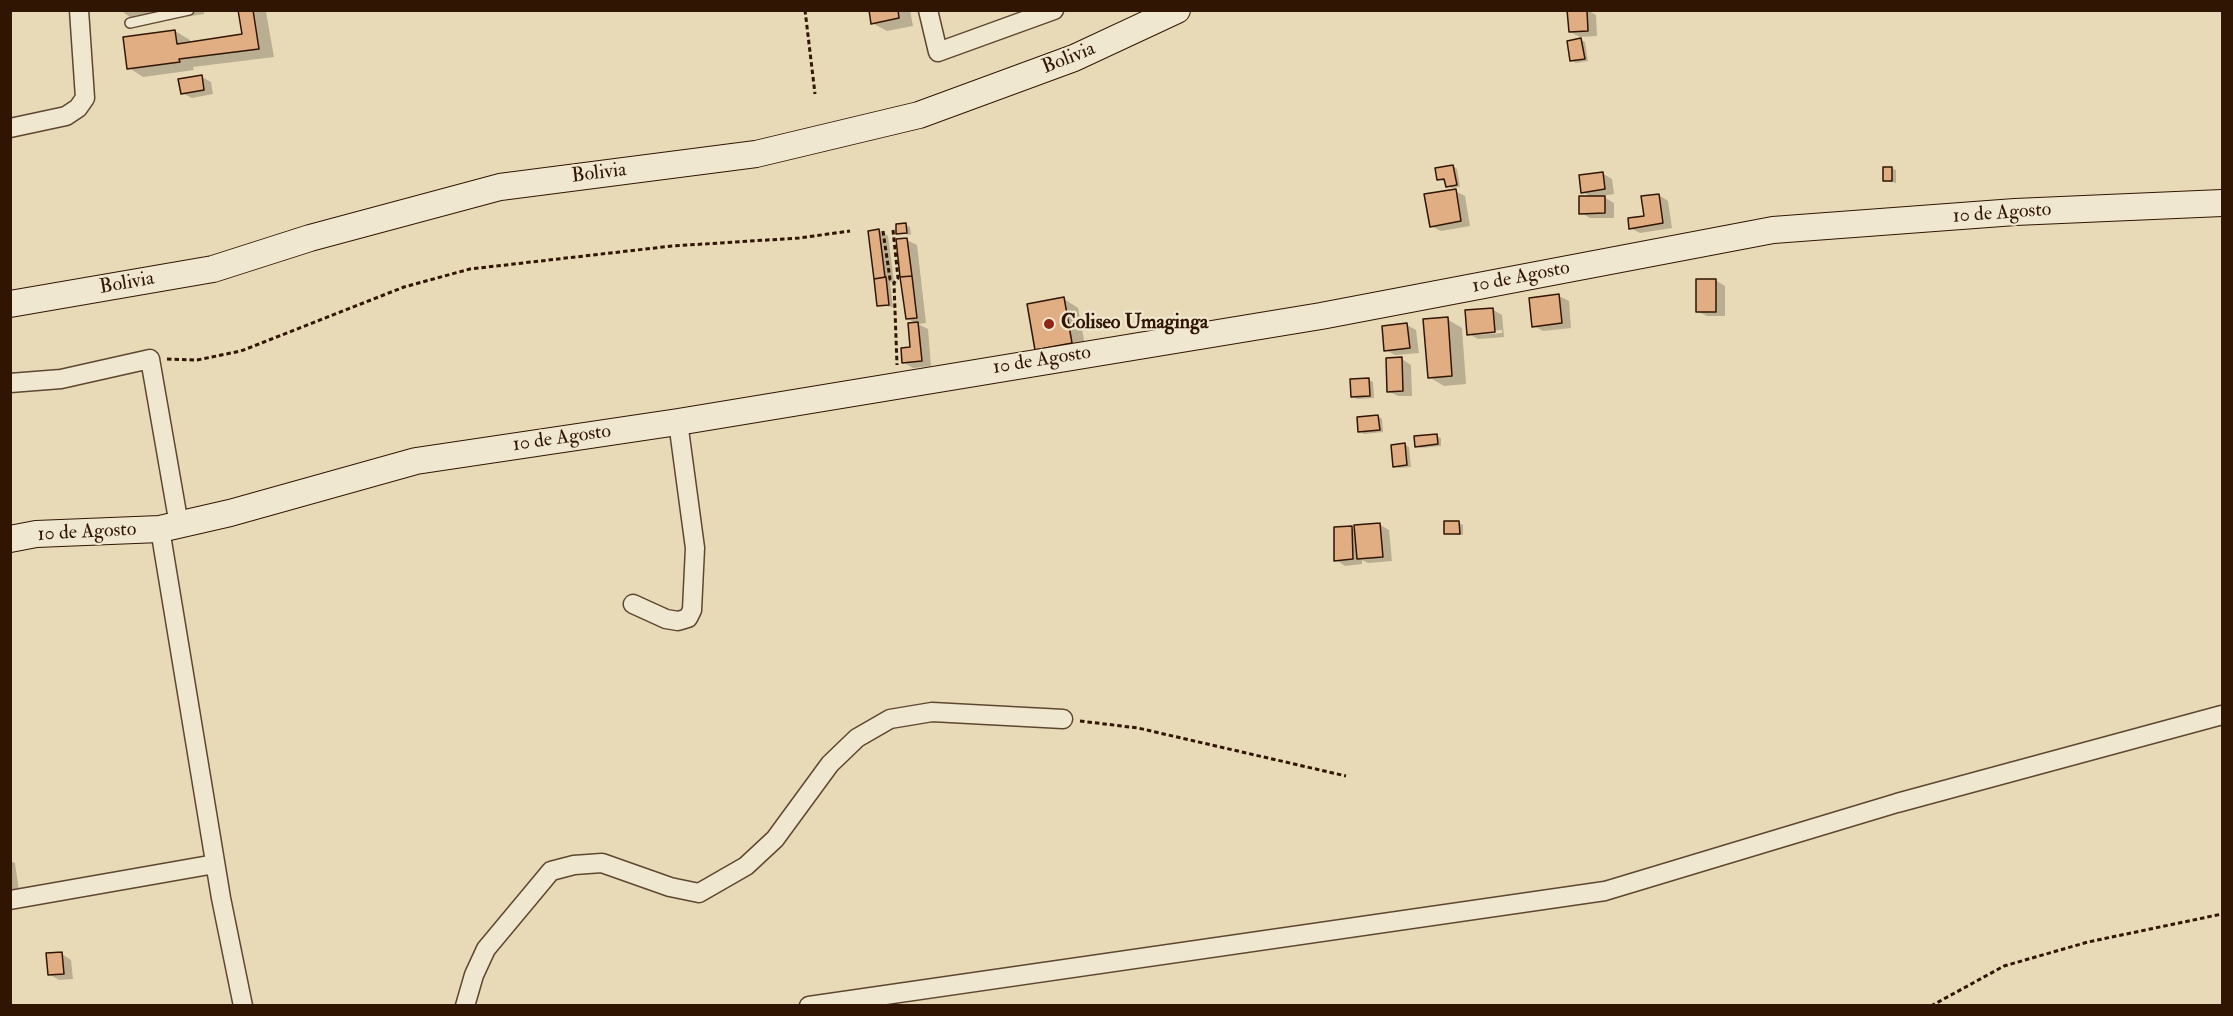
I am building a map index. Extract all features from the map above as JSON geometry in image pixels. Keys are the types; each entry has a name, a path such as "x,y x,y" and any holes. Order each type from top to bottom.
{"street":[{"path":"10,128 66,116 78,108 86,98 79,10"},
{"path":"928,10 938,52 1052,11"},
{"name":"Bolivia","path":"10,304 213,268 310,238 500,187 756,154 919,115 1074,58 1177,10"},
{"name":"10 de Agosto","path":"10,539 36,534 169,527 416,461 678,422 1321,316 1773,230 2015,212 2223,203"},
{"path":"10,383 61,379 150,359 169,527 215,864 243,1005"},
{"path":"633,603 666,619 678,621 688,618 692,610 695,548 678,422"},
{"path":"465,1005 474,975 486,949 551,871 574,865 602,863 670,887 699,893 746,866 775,839 830,764 857,738 890,719 932,712 1063,719"},
{"path":"809,1005 1605,891 1897,803 2223,715"},
{"path":"10,900 215,864"}],"lane":[{"path":"130,23 189,10"}],"path":[{"path":"805,10 815,94"},
{"path":"893,230 898,278 894,284 898,385"},
{"path":"150,359 197,360 241,351 404,287 470,268 672,246 800,238 850,231"},
{"path":"883,231 890,279 894,284"},
{"path":"1063,719 1138,728 1346,776"},
{"path":"1931,1005 2004,966 2088,942 2223,914"}],"building":[{"path":"238,10 253,10 259,49 179,59 180,62 127,69 123,37 175,30 177,44 242,34"},
{"path":"869,10 898,10 899,18 871,24"},
{"path":"1567,10 1587,10 1588,31 1569,32"},
{"path":"1581,38 1585,59 1570,61 1567,41"},
{"path":"202,75 204,90 181,94 178,79"},
{"path":"1453,165 1457,185 1446,187 1444,179 1437,180 1435,168"},
{"path":"1883,167 1892,167 1892,181 1883,181"},
{"path":"1603,172 1605,189 1581,193 1579,175"},
{"path":"1456,189 1461,221 1430,227 1424,194"},
{"path":"1659,194 1663,223 1629,229 1628,218 1644,216 1641,196"},
{"path":"1579,196 1605,196 1605,213 1579,214"},
{"path":"906,223 907,233 896,234 896,224"},
{"path":"879,229 885,277 874,279 868,231"},
{"path":"907,238 912,276 900,277 896,239"},
{"path":"912,276 917,318 906,319 900,277"},
{"path":"886,277 889,305 877,306 874,279"},
{"path":"1696,279 1716,279 1716,312 1696,312"},
{"path":"1559,294 1562,323 1532,327 1529,298"},
{"name":"Coliseo Umaginga","path":"1064,297 1072,343 1035,350 1027,304"},
{"path":"1493,308 1495,332 1467,335 1465,310"},
{"path":"1448,317 1452,376 1428,378 1423,319"},
{"path":"918,322 922,361 902,363 901,348 910,347 908,323"},
{"path":"1407,323 1410,348 1384,351 1382,326"},
{"path":"1402,357 1403,391 1387,392 1386,358"},
{"path":"1369,378 1370,396 1351,397 1350,379"},
{"path":"1378,415 1380,430 1358,432 1357,417"},
{"path":"1437,434 1438,444 1415,447 1414,436"},
{"path":"1405,443 1407,465 1393,467 1391,445"},
{"path":"1444,521 1459,521 1460,534 1444,534"},
{"path":"1380,523 1383,557 1357,559 1354,525"},
{"path":"1352,526 1353,559 1334,561 1334,527"},
{"path":"62,952 64,974 48,975 46,953"}],"place":[{"name":"Coliseo Umaginga","path":"1049,324"}]}
